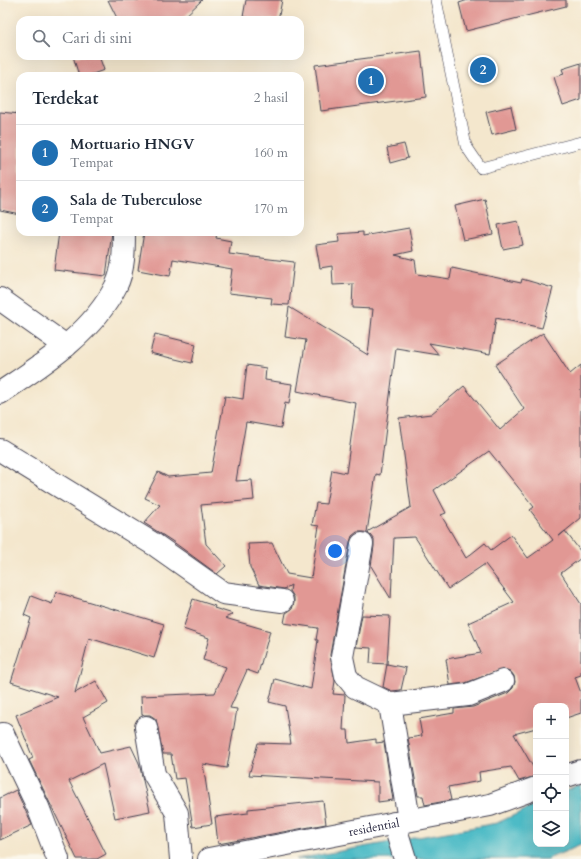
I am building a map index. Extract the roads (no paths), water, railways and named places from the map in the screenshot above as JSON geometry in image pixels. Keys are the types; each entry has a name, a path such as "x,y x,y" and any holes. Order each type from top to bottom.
{"street":[{"path":"0,393 66,346 98,314 117,285 125,253 124,236"},
{"path":"0,299 66,346"},
{"path":"0,450 155,545 223,594 282,601"},
{"path":"362,544 342,657 346,676 356,687 390,704 468,695 503,681"},
{"path":"390,704 404,859"},
{"path":"146,727 154,774 177,813 181,859"},
{"path":"3,734 38,807 58,859"},
{"path":"569,775 581,771"},
{"name":"residential","path":"209,859 400,826 490,805 533,789"}],"lane":[{"path":"436,0 466,146 481,168 581,142"}],"water":[{"path":"581,785 581,845 547,859 296,859 497,823 533,806 533,847 569,847 569,790"}],"place":[{"name":"Sala de Tuberculose","path":"483,70"},
{"name":"Mortuario HNGV","path":"371,81"}]}
